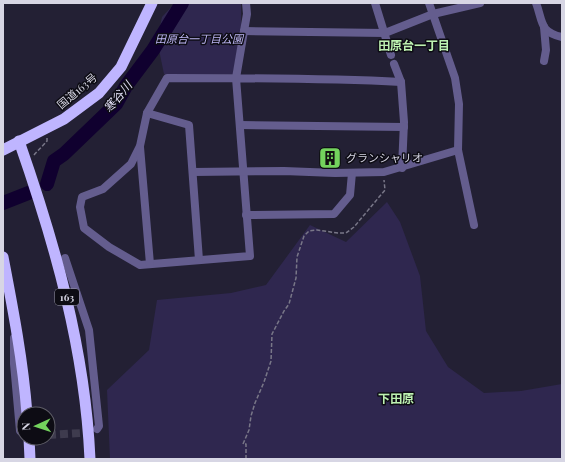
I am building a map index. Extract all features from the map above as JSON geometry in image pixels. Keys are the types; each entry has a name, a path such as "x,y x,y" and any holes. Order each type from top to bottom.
{"highway":[{"name":"国道163号","path":"3,150 64,119 99,93 121,67 152,3"},
{"name":"163","path":"19,141 48,226 69,306 86,401 90,459"},
{"path":"3,257 21,359 26,406"},
{"path":"29,446 30,459"}],"street":[{"path":"140,146 130,164 103,189 82,197 80,207 84,228 109,246 140,265 250,256 242,172 236,78 247,14 246,3"},
{"path":"375,3 391,55"},
{"path":"429,3 455,78 459,104 458,150 474,225"},
{"path":"244,31 385,33 433,14 480,3"},
{"path":"536,3 544,27 546,50 544,62"},
{"path":"544,27 546,31 562,37"},
{"path":"394,64 401,82 404,127 402,168"},
{"path":"150,264 140,146 147,113 167,78 348,79 401,82"},
{"path":"147,113 189,125 199,260"},
{"path":"240,125 404,127"},
{"path":"193,172 284,170 352,173 384,172 402,168 458,150"},
{"path":"246,215 334,214 350,195 352,173"},
{"path":"65,258 81,302 89,330 99,426 97,429"},
{"path":"69,306 81,302"},
{"path":"13,309 14,364 18,406"}],"path":[{"path":"34,156 47,141 44,129"},
{"path":"246,459 246,444 243,444 249,430 255,403 271,361 272,334 289,304 296,278 297,257 304,236 309,231 317,230 346,233 354,227 384,190 384,172"}],"green space":[{"name":"田原台一丁目公園","path":"175,3 241,3 241,28 233,74 164,74 157,40 162,17"},
{"path":"387,202 400,222 420,276 426,331 448,367 484,393 521,391 562,384 562,459 110,459 107,390 149,350 157,300 231,293 266,285 310,225 346,242"}],"waterway":[{"name":"寒谷川","path":"47,184 54,161 64,154 116,104 126,86 153,50 182,3"},
{"name":"寒谷川","path":"3,203 31,192"}],"tunnel":[{"path":"56,435 82,433 92,430"}],"place":[{"name":"グランシャリオ","path":"330,158"}],"district":[{"name":"田原台一丁目","path":"414,46"},
{"name":"下田原","path":"396,399"}]}
